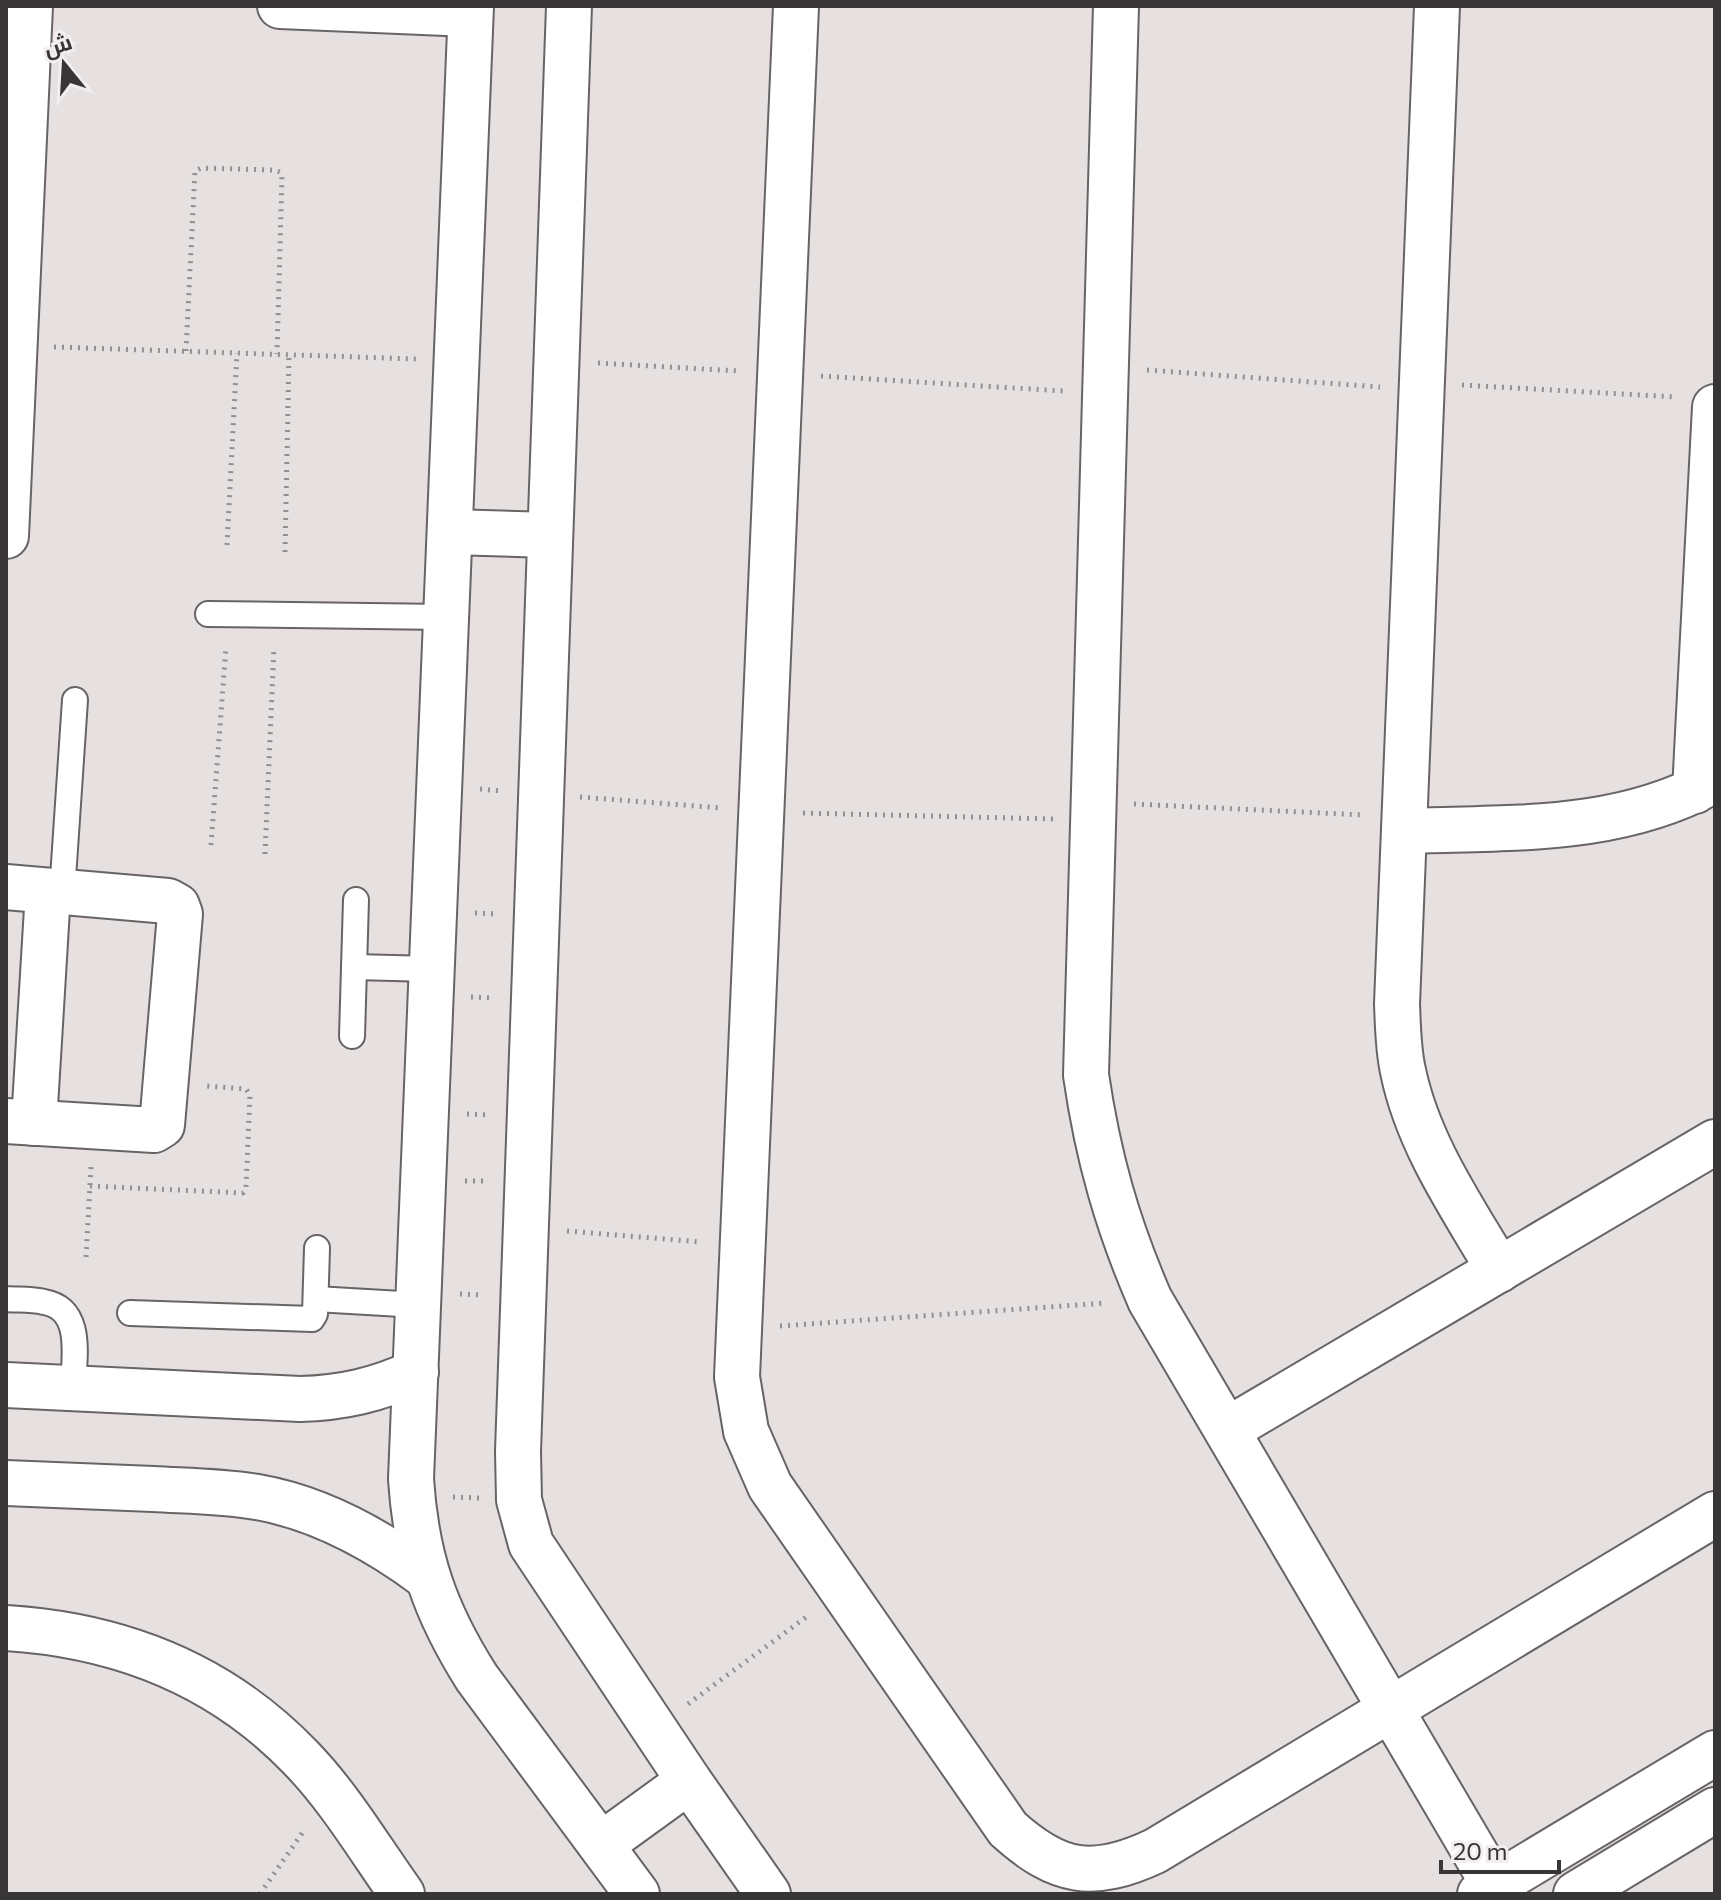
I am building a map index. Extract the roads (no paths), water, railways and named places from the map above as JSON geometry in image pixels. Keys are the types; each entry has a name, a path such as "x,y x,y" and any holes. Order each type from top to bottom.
{"street":[{"path":"6,536 14,346 12,266 30,6"},
{"path":"280,6 471,10 412,1495 418,1545 440,1613 477,1678 637,1894"},
{"path":"569,6 519,1500 531,1544 768,1894"},
{"path":"796,6 737,1377 740,1404 755,1457 770,1486 1008,1829 1032,1850 1061,1865 1093,1869 1126,1865 1155,1851 1715,1514"},
{"path":"1116,6 1086,1075 1104,1176 1123,1232 1150,1300 1390,1708 1487,1890 1715,1753"},
{"path":"1437,6 1397,1004 1403,1071 1412,1105 1426,1140 1499,1270"},
{"path":"1404,824 1593,822 1655,807 1705,786 1700,402"},
{"path":"450,532 550,535"},
{"path":"39,891 168,901 177,906 180,914 164,1121 154,1130 20,1122 39,891"},
{"path":"1227,1430 1715,1142"},
{"path":"6,1385 300,1399 330,1398 389,1385 416,1372"},
{"path":"6,1483 222,1492 259,1497 295,1507 353,1530 397,1555 427,1577"},
{"path":"6,1628 53,1631 99,1640 187,1673 228,1697 300,1757 331,1792 402,1894"},
{"path":"602,1844 689,1781"},
{"path":"1576,1894 1715,1810"}],"lane":[{"path":"218,614 446,617"},
{"path":"39,891 75,700"},
{"path":"352,1036 356,900"},
{"path":"354,967 431,982"},
{"path":"130,1313 309,1319 315,1316 317,1248"},
{"path":"6,1299 45,1302 63,1308 74,1329 73,1388"},
{"path":"316,1299 418,1299"}]}
